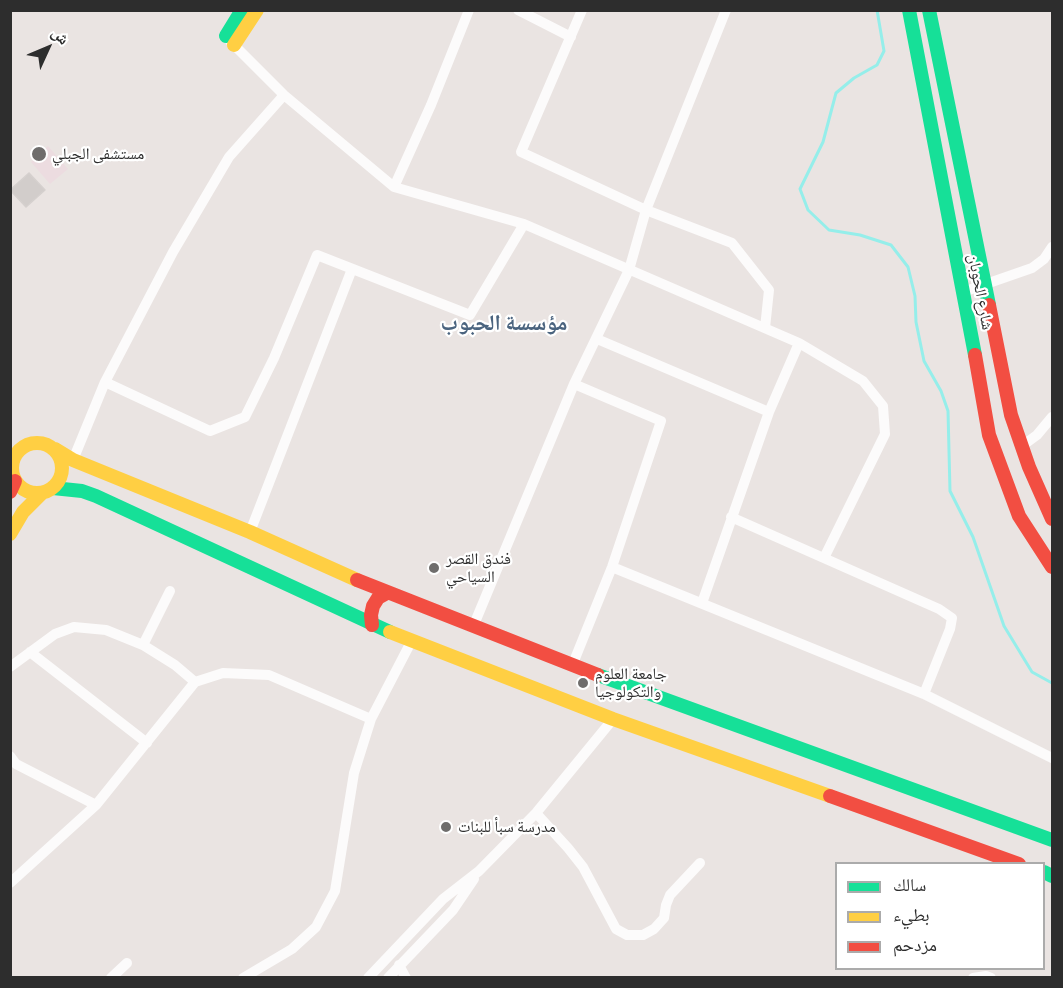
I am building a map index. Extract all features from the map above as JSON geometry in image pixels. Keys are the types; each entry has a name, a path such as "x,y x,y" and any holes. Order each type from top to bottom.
{"main road":[{"path":"230,40 242,10"},
{"path":"230,40 257,10"},
{"name":"شارع الحوبان","path":"909,10 989,435 1019,516 1053,567"},
{"name":"شارع الحوبان","path":"929,10 1011,415 1053,519"},
{"path":"1013,862 613,719 448,654 411,642 96,496 82,491 26,491 13,486 11,465 18,450 32,443 48,445 73,460 473,627 573,666 1053,840"},
{"path":"10,534 23,512 62,473 62,464 55,449"},
{"path":"372,625 373,606 378,598 387,593"}],"street":[{"path":"394,187 431,105 469,10"},
{"path":"518,10 571,37"},
{"path":"582,10 521,152 646,210 732,243 769,290 765,328"},
{"path":"473,627 574,384 629,270 646,210 726,10"},
{"path":"230,40 284,94 394,187 524,225 799,343 863,381 883,406 885,434 824,558"},
{"path":"73,460 105,382 173,252 229,157 284,94"},
{"path":"105,382 210,431 245,417 274,358 317,255 470,315 524,225"},
{"path":"963,292 1032,268 1044,259 1053,247"},
{"path":"250,532 352,269"},
{"path":"597,339 769,412"},
{"path":"702,603 769,412 799,343"},
{"path":"573,666 612,567 661,421 574,384"},
{"path":"1022,446 1038,435 1053,417"},
{"path":"731,517 939,609 952,618 950,629 924,694"},
{"path":"612,567 924,694 1053,758"},
{"path":"143,645 170,591"},
{"path":"10,667 55,634 74,627 106,630 143,645 175,665 195,682"},
{"path":"243,978 292,949 316,927 335,891 354,774 371,719 411,642"},
{"path":"30,652 147,743"},
{"path":"10,883 96,805 195,682 224,673 269,675 371,719"},
{"path":"368,978 444,899 479,871 536,813 613,719"},
{"path":"10,756 16,764 96,805"},
{"path":"536,813 583,867 616,929 627,935 643,935 654,929 664,918 670,895 679,882 700,863"},
{"path":"387,978 453,910 479,871"},
{"path":"111,978 127,963"},
{"path":"399,965 406,978"},
{"path":"973,978 986,975 992,978"}],"shaded area":[{"path":"48,146 68,169 50,184 31,162"}],"building":[{"path":"29,173 45,190 26,207 10,190"}],"waterway":[{"path":"877,10 884,51 877,65 854,78 836,93 823,142 800,189 808,210 829,230 860,235 891,245 908,267 915,296 916,322 924,361 941,391 948,411 950,491 973,537 1004,626 1032,672 1052,683"}],"traffic: fast":[{"path":"226,36 242,10"},
{"path":"909,10 975,355"},
{"path":"929,10 989,305"},
{"path":"53,488 82,491 96,496 390,632"},
{"path":"598,675 1052,840"},
{"path":"1045,872 1052,876"}],"traffic: slow":[{"path":"234,45 257,10"},
{"path":"32,443 42,443 55,450 62,463 62,468 62,473 55,486 42,493 32,493 23,489 16,482 12,473 12,463 16,454 23,447 32,443"},
{"path":"55,449 73,460 250,532 357,580"},
{"path":"10,534 23,512 42,493"},
{"path":"390,632 613,719 830,796"}],"traffic: jam":[{"path":"989,305 1011,415 1029,467 1052,519"},
{"path":"975,355 989,435 1019,516 1052,567"},
{"path":"10,492 15,481"},
{"path":"357,580 598,675"},
{"path":"372,625 373,606 378,598 387,593"},
{"path":"830,796 1013,862"}],"place":[{"name":"مستشفى الجبلي","path":"39,154"},
{"name":"فندق القصر السياحي","path":"434,568"},
{"name":"جامعة العلوم والتكولوجيا","path":"583,683"},
{"name":"مدرسة سبأ للبنات","path":"446,827"}],"district":[{"name":"مؤسسة الحبوب","path":"504,324"}]}
